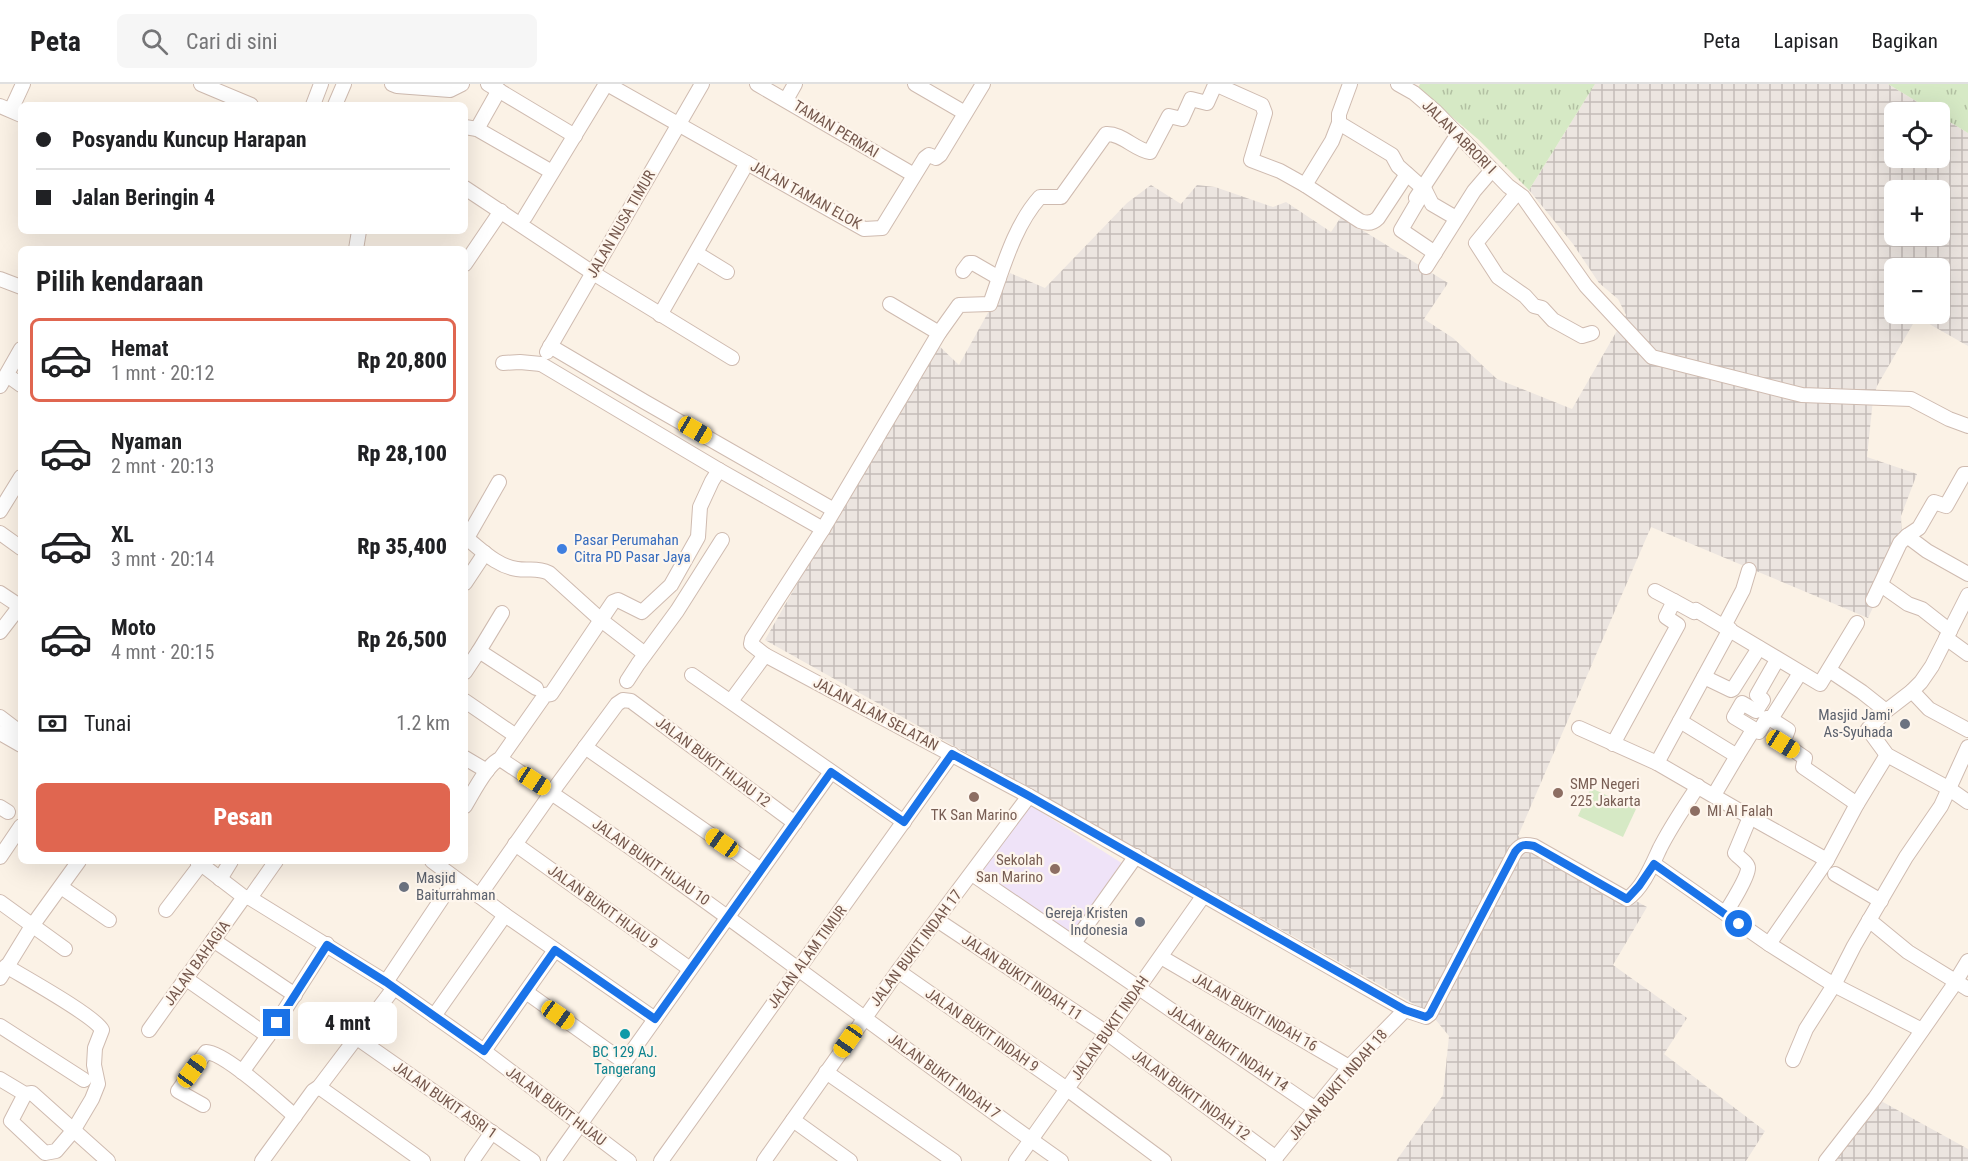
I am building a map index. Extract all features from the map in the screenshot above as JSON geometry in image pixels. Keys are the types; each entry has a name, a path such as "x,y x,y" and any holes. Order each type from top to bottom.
{"street":[{"path":"11,110 23,84"},
{"path":"201,84 244,102"},
{"path":"315,102 321,84"},
{"path":"336,102 344,84"},
{"path":"392,84 450,90 462,84"},
{"path":"525,217 606,84"},
{"name":"JALAN TAMAN ELOK","path":"606,84 864,229 882,228 914,175"},
{"name":"JALAN NUSA TIMUR","path":"541,364 702,84"},
{"name":"TAMAN PERMAI","path":"757,84 914,175"},
{"path":"786,100 795,84"},
{"path":"915,84 965,113"},
{"path":"914,175 925,158 929,155 936,158 940,155 982,84"},
{"path":"1305,185 1332,141 1350,84"},
{"name":"JALAN ABRORI I","path":"1398,84 1414,93 1435,111 1492,170 1523,197 1586,286 1652,357 1802,395 1911,399 1949,419 1968,426"},
{"path":"731,701 765,655 751,644 752,639 823,529 939,333 959,305 990,304 1017,233 1031,206 1040,197 1061,197 1106,134 1112,134 1150,152 1169,117 1182,119 1191,99 1207,103 1215,85 1262,105 1265,109 1251,160 1280,171 1360,221 1374,222 1407,174"},
{"path":"552,172 471,128 494,87 575,136"},
{"path":"1339,123 1392,155 1398,166 1422,187 1432,204 1456,218"},
{"path":"1435,254 1401,230 1418,201 1416,198 1422,187 1458,134"},
{"path":"660,315 747,163"},
{"path":"1426,267 1456,218 1492,170"},
{"path":"468,191 593,273 732,358"},
{"path":"1517,193 1476,243 1497,276 1525,296 1534,306 1542,309 1553,320 1582,336 1592,333"},
{"path":"468,260 501,211"},
{"path":"696,253 727,272"},
{"path":"963,271 969,263 973,262 999,278"},
{"path":"890,304 939,333"},
{"path":"550,346 834,510"},
{"path":"4,381 18,355"},
{"path":"503,363 541,364 823,529"},
{"path":"634,420 645,402"},
{"path":"479,651 540,691 551,694 613,602 618,600 642,612 671,585 698,537 700,507 719,470"},
{"path":"1873,600 1900,543 1919,528 1934,502 1946,506 1964,474 1968,474"},
{"path":"468,535 499,482"},
{"path":"0,512 18,486"},
{"path":"0,533 18,546"},
{"path":"1908,536 1965,572"},
{"path":"468,540 500,564 518,569 539,568 549,573 601,620 645,654"},
{"path":"627,681 677,611 722,540"},
{"path":"468,579 485,554"},
{"path":"1657,763 1704,677 1743,590 1749,570"},
{"path":"1881,585 1908,604 1922,609 1968,654"},
{"path":"1655,591 1694,612 1696,610 1820,684 1857,622"},
{"path":"0,593 18,604"},
{"path":"1968,595 1927,674 1869,729 1884,751 1968,802"},
{"path":"1613,744 1678,625 1666,617 1674,601"},
{"path":"0,632 18,610"},
{"path":"468,668 502,613"},
{"path":"1704,677 1733,689 1759,648"},
{"name":"JALAN ALAM SELATAN","path":"765,655 1029,796 1405,1010"},
{"path":"1777,660 1757,695 1763,700 1756,711 1742,703 1734,717 1759,732 1767,718 1788,730 1783,743 1805,758 1803,767 1857,804"},
{"path":"1829,670 1886,711"},
{"path":"1771,719 1800,673"},
{"path":"692,675 904,822"},
{"path":"1912,690 1929,709 1968,730"},
{"path":"468,801 494,761 500,759 516,736 540,691"},
{"name":"JALAN BUKIT HIJAU 12","path":"585,747 617,704 623,700 631,701 795,823"},
{"path":"468,703 516,736"},
{"path":"0,717 18,731"},
{"path":"1680,721 1737,756"},
{"path":"1579,728 1657,763 1827,860"},
{"path":"1714,795 1753,730"},
{"path":"0,733 18,743"},
{"path":"479,896 585,747 761,870"},
{"path":"1793,1060 1806,1029 1834,985 1869,920 1912,848 1941,806 1968,747"},
{"path":"1769,944 1827,860 1884,751"},
{"name":"JALAN ALAM TIMUR","path":"661,1161 952,754"},
{"name":"JALAN BUKIT HIJAU 10","path":"500,759 552,792 798,969"},
{"path":"468,760 487,771"},
{"path":"554,1161 831,772"},
{"path":"1405,1010 1419,1016 1426,1017 1430,1014 1519,846 1525,844 1534,846 1627,899 1654,864 1660,848 1698,786"},
{"name":"JALAN BUKIT INDAH 17","path":"764,1161 898,971 1029,796"},
{"path":"1725,914 1748,871 1746,864 1735,853 1750,817"},
{"path":"0,857 18,830"},
{"name":"JALAN BUKIT HIJAU 9","path":"515,844 690,969"},
{"path":"1074,943 1136,856"},
{"path":"26,1094 10,1121 45,1153 56,1151 73,1131 98,1084 94,1065 95,1048 102,1030 98,1024 72,1007 3,972 32,926 77,864"},
{"path":"166,910 198,864"},
{"name":"JALAN BUKIT HIJAU","path":"201,864 247,897 390,985 484,1051 629,1161"},
{"path":"220,879 229,864"},
{"name":"JALAN BAHAGIA","path":"149,1030 213,940 274,864"},
{"path":"436,864 655,1019"},
{"path":"1654,864 1769,944 1834,985 1922,1030"},
{"name":"JALAN BUKIT INDAH 14","path":"972,874 1316,1109"},
{"path":"1835,874 1881,901"},
{"path":"262,1161 313,1091 319,1087 357,1038 455,879"},
{"path":"61,887 109,920"},
{"name":"JALAN BUKIT INDAH","path":"1016,1161 1204,896"},
{"path":"0,902 65,949"},
{"path":"434,1016 505,915"},
{"name":"JALAN BUKIT INDAH 11","path":"937,920 1107,1034"},
{"path":"1869,920 1908,952 1968,989"},
{"path":"213,940 295,995"},
{"path":"243,1072 327,945"},
{"path":"484,1051 555,950"},
{"name":"JALAN BUKIT INDAH 16","path":"1161,957 1349,1067"},
{"path":"1826,1161 1875,1098 1968,961"},
{"name":"JALAN BUKIT INDAH 7","path":"798,969 1061,1161"},
{"name":"JALAN BUKIT INDAH 9","path":"898,971 1067,1089 1164,1161"},
{"path":"185,978 268,1036"},
{"path":"526,992 624,1062"},
{"name":"JALAN BUKIT INDAH 18","path":"1275,1159 1349,1067 1405,1010"},
{"path":"0,1026 84,1080"},
{"name":"JALAN BUKIT INDAH 12","path":"1107,1034 1275,1159"},
{"name":"JALAN BUKIT ASRI 1","path":"357,1038 534,1161"},
{"path":"203,1105 178,1091 206,1052 214,1052 243,1072 295,1116"},
{"path":"826,1072 954,1161"},
{"path":"0,1079 26,1094 32,1093 108,1161"},
{"path":"319,1087 423,1161"},
{"path":"793,1120 850,1161"},
{"path":"472,1161 492,1132"}],"shaded area":[{"path":"1595,84 1888,84 1918,102 1884,102 1884,168 1950,168 1950,122 1968,133 1968,346 1929,324 1950,324 1950,258 1884,258 1884,324 1913,324 1877,386 1873,399 1867,457 1917,474 1901,516 1902,546 1868,618 1651,527 1518,836 1647,907 1613,965 1687,1018 1664,1054 1765,1131 1746,1161 1396,1161 1443,1095 1449,1036 1430,1013 765,640 935,342 959,365 1010,273 1045,288 1127,203 1151,185 1181,204 1197,185 1215,187 1273,207 1286,202 1331,232 1341,217 1448,283 1424,319 1453,338 1497,379 1572,409 1626,315 1618,299 1599,283 1573,244 1529,190"},
{"name":"Sekolah San Marino","path":"1030,805 1128,867 1077,937 981,872"},
{"path":"1881,1101 1968,1149 1968,1161 1834,1161"}],"green space":[{"path":"1420,84 1595,84 1529,190 1479,140 1418,88"},
{"path":"1888,84 1968,84 1968,133 1950,122 1950,102 1918,102"},
{"path":"1591,788 1636,809 1623,837 1578,816"}],"place":[{"name":"Pasar Perumahan Citra PD Pasar Jaya","path":"562,549"},
{"name":"Masjid Jami' As-Syuhada","path":"1905,724"},
{"name":"SMP Negeri 225 Jakarta","path":"1558,793"},
{"name":"TK San Marino","path":"974,797"},
{"name":"MI Al Falah","path":"1695,811"},
{"name":"Sekolah San Marino","path":"1055,869"},
{"name":"Masjid Baiturrahman","path":"404,887"},
{"name":"Gereja Kristen Indonesia","path":"1140,922"},
{"name":"BC 129 AJ. Tangerang","path":"625,1034"}],"route":[{"path":"277,1023 327,945 386,982 484,1051 555,950 655,1019 831,772 904,822 952,754 1419,1016 1426,1017 1430,1014 1515,852 1519,846 1525,844 1534,846 1627,899 1654,864 1739,924"}]}
